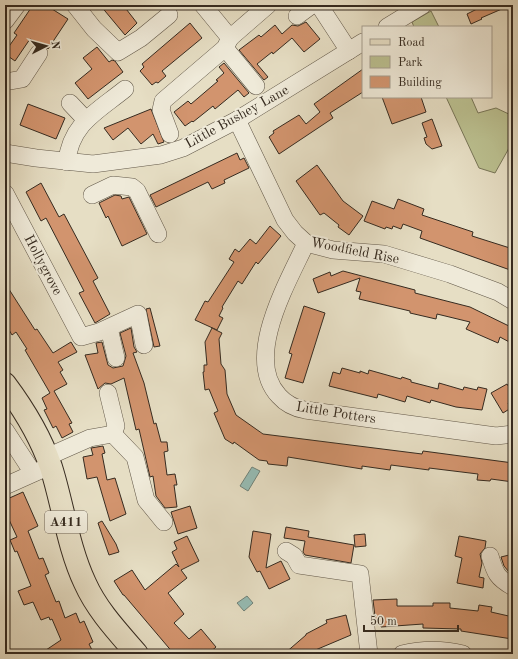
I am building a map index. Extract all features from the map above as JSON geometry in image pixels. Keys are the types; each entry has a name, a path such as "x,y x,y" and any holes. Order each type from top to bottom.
{"main road":[{"name":"A411","path":"5,384 25,414 76,563 93,600 137,654"}],"street":[{"path":"5,21 17,5"},
{"path":"75,5 94,29 118,52 141,38 170,15"},
{"path":"203,5 256,86"},
{"path":"170,134 161,110 163,101 268,5"},
{"path":"297,16 312,5"},
{"path":"319,5 356,47"},
{"path":"388,26 402,10 423,5"},
{"name":"Little Bushey Lane","path":"5,153 67,162 93,164 161,155 183,148 237,120 356,47"},
{"path":"5,82 22,79 39,53"},
{"path":"67,162 68,150 72,138 80,126 125,89"},
{"path":"70,103 86,120"},
{"name":"Woodfield Rise","path":"237,120 285,220 295,233 306,243 333,250 376,253 392,256 450,274 498,292 513,301"},
{"path":"114,162 117,185"},
{"path":"92,195 113,185 132,187 137,191 158,234"},
{"name":"Hollygrove","path":"5,193 81,336 109,328"},
{"name":"Little Potters","path":"306,243 279,304 265,348 265,364 268,379 272,389 280,397 295,408 305,410 496,436 513,434"},
{"path":"116,358 109,328 138,314 144,345"},
{"path":"108,393 116,426 113,434"},
{"path":"5,430 43,465"},
{"path":"5,486 90,438 113,434"},
{"path":"113,434 135,456 146,500 164,522"},
{"path":"286,551 294,556 299,565 360,574 369,654"},
{"path":"490,556 496,574 500,580 513,587"},
{"path":"402,654 425,650 450,651 463,654"}],"green space":[{"path":"431,11 438,26 414,26 412,22"},
{"path":"446,98 471,98 478,113 496,108 513,116 513,141 495,173 479,168"}],"water":[{"path":"252,467 260,471 248,491 240,486"},
{"path":"247,596 253,603 244,611 237,603"}],"building":[{"path":"33,5 55,5 52,9 68,19 48,49 44,44 37,43 30,39 15,61 5,54 5,52 17,35 14,33"},
{"path":"100,5 123,5 137,23 125,35"},
{"path":"485,5 511,5 471,24 467,14"},
{"path":"306,22 320,39 304,52 292,38 273,54 272,52 257,64 268,77 264,80 239,50 259,35 261,37 275,25 282,34 292,25 298,26"},
{"path":"190,23 202,38 162,71 166,76 158,83 156,82 152,85 140,71 144,67 142,64"},
{"path":"97,47 109,62 112,60 115,61 123,72 88,99 75,83 92,69 83,58"},
{"path":"224,63 249,93 244,97 238,90 215,109 213,106 193,122 192,121 185,126 174,112 188,101 191,104 218,81 216,80 224,73 219,67"},
{"path":"362,70 362,93 330,113 333,118 279,154 269,137 274,133 273,131 299,115 306,124 320,112 314,104"},
{"path":"382,98 421,98 426,112 392,124"},
{"path":"28,104 65,118 56,139 20,125"},
{"path":"151,109 164,142 158,144 153,134 141,144 128,128 113,140 104,128"},
{"path":"432,119 442,146 432,149 426,144 424,138 427,137 422,123"},
{"path":"237,153 240,160 244,158 249,168 224,180 225,183 212,189 208,182 156,207 150,195"},
{"path":"317,165 343,201 363,216 349,235 338,227 339,225 324,213 320,215 296,181"},
{"path":"41,183 59,217 64,214 98,278 93,281 110,314 95,323 79,293 84,291 46,218 41,221 26,192"},
{"path":"115,195 121,196 122,199 129,197 147,234 122,246 108,216 106,218 99,203"},
{"path":"398,199 424,209 422,215 473,232 472,236 513,249 513,271 420,238 422,231 403,224 401,229 393,226 392,229 386,227 385,229 364,221 372,201 394,209"},
{"path":"270,226 281,236 258,264 256,262 242,284 238,281 222,307 223,308 219,316 223,318 217,330 195,320 205,301 208,302 234,262 229,259 235,249 239,252 250,239 256,244"},
{"path":"343,271 415,290 415,293 470,307 513,328 513,344 500,337 498,343 466,329 470,322 437,314 436,319 410,313 410,311 359,299 361,292 356,291 360,278 318,293 313,279 330,272 331,276"},
{"path":"5,283 35,330 37,329 53,353 71,342 77,352 58,362 63,370 60,372 67,384 54,391 72,423 69,424 73,432 62,438 56,426 53,428 44,410 47,409 42,398 50,393 25,350 27,349 16,332 12,335 5,323"},
{"path":"304,306 325,313 303,383 285,378 292,354 289,353"},
{"path":"150,308 160,346 154,347 146,309"},
{"path":"131,328 134,347 137,352 133,353 144,383 154,424 156,423 161,442 167,442 168,451 164,452 167,475 175,474 177,485 174,485 177,507 165,508 156,496 153,476 150,477 139,429 136,430 124,378 111,384 105,383 98,389 85,355 98,353 96,343 102,342 108,365 113,368 123,366 126,356 120,333"},
{"path":"212,328 222,333 219,339 221,364 225,370 227,394 236,415 263,434 422,454 423,451 513,463 513,482 491,479 490,481 477,480 478,474 429,468 429,470 391,465 390,470 362,466 362,469 288,457 287,466 268,464 267,461 259,460 234,442 233,444 225,439 214,413 218,411 209,389 205,390 203,372 204,365 207,365 205,342"},
{"path":"342,368 360,373 360,371 368,374 369,370 401,379 402,377 411,380 411,382 438,389 439,383 463,390 464,387 477,390 478,387 487,389 482,410 456,407 431,400 430,403 407,396 405,402 378,394 377,398 329,386 333,372 340,374"},
{"path":"507,384 513,394 513,400 508,403 511,408 503,413 491,393"},
{"path":"103,446 105,453 102,454 107,480 115,478 126,514 110,521 97,477 87,479 83,457 93,455 91,448"},
{"path":"23,492 38,526 28,531 39,559 43,558 49,573 45,575 56,602 59,601 65,618 76,613 80,623 84,621 93,642 89,644 94,654 40,654 61,640 52,619 50,620 49,617 41,620 33,602 24,605 18,591 31,586 17,551 15,552 10,540 17,537 5,511 5,500"},
{"path":"190,506 197,528 178,534 171,512"},
{"path":"102,521 116,544 119,552 109,555 98,523"},
{"path":"286,527 309,531 308,537 354,545 351,563 305,555 303,552 305,541 284,538"},
{"path":"253,531 271,534 266,568 281,561 290,579 269,589 260,571 257,572 249,557"},
{"path":"365,534 366,546 355,547 354,535"},
{"path":"187,536 199,561 181,570 187,578 168,593 184,614 174,623 189,639 201,629 216,647 208,654 174,654 123,595 114,581 132,570 145,590 176,564 179,567 172,552 177,549 174,542"},
{"path":"459,536 486,541 485,548 480,554 482,563 479,577 484,578 483,588 457,583 462,558 455,556"},
{"path":"513,554 513,571 509,572 504,566 501,557"},
{"path":"397,599 397,606 433,606 433,603 450,603 450,608 478,611 479,605 492,607 491,612 513,617 512,639 461,631 461,629 423,628 423,624 381,627 381,624 376,624 373,600"},
{"path":"346,615 351,635 306,654 284,654 306,634 327,623 326,620"}]}
